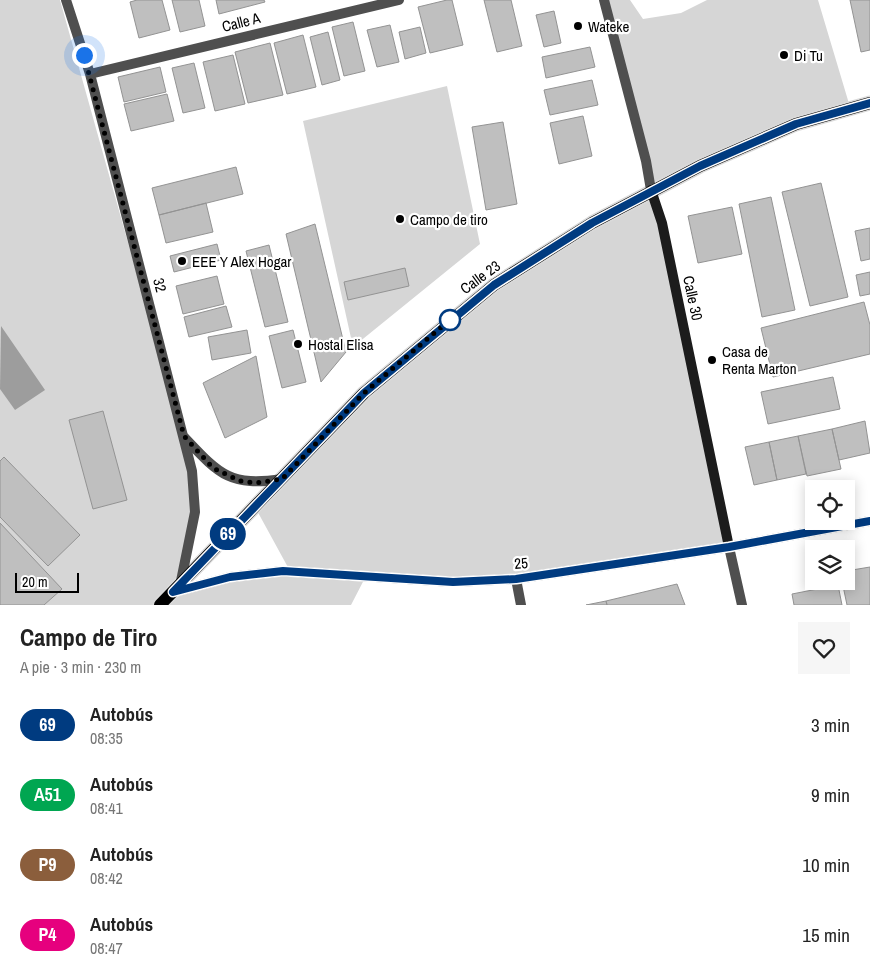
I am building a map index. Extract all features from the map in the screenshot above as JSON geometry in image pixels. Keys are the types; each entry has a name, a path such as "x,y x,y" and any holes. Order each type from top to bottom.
{"main road":[{"name":"Calle 23","path":"160,605 181,581 364,393 464,308 553,246 651,190 759,138 796,124 870,103"},
{"name":"Calle 30","path":"651,190 662,223 729,547"},
{"name":"25","path":"173,592 230,577 283,571 453,582 516,579 729,547 870,521"}],"street":[{"name":"32","path":"66,0 90,74 184,436 195,490 195,512 181,581"},
{"name":"Calle A","path":"90,74 379,2 399,0"},
{"name":"Calle 30","path":"604,0 646,160 651,190"},
{"path":"184,436 213,468 240,481 256,483 282,479"},
{"name":"Calle 30","path":"729,547 742,605"},
{"path":"516,579 522,605"}],"shaded area":[{"path":"0,0 60,0 192,471 195,512 173,592 290,571 255,507 364,393 464,308 650,190 603,0 630,0 643,19 681,13 707,0 818,0 850,107 651,190 729,547 516,579 366,576 351,605 0,605"},
{"name":"Campo de tiro","path":"447,86 480,244 353,347 303,121"},
{"path":"1,326 45,390 15,410 0,389"}],"building":[{"path":"137,0 162,0 170,30 139,38 130,2"},
{"path":"172,0 199,0 205,26 180,32"},
{"path":"216,0 264,0 265,2 219,14"},
{"path":"452,0 463,45 430,53 418,7"},
{"path":"484,0 511,0 522,46 497,52"},
{"path":"850,0 870,0 870,50 861,52"},
{"path":"554,11 561,43 544,47 536,15"},
{"path":"353,22 365,71 344,76 332,27"},
{"path":"390,25 399,62 377,67 367,30"},
{"path":"420,27 426,53 405,59 399,32"},
{"path":"328,32 340,80 322,85 310,37"},
{"path":"303,35 316,87 287,94 274,43"},
{"path":"270,43 283,95 248,103 235,52"},
{"path":"590,47 595,67 546,78 542,57"},
{"path":"233,55 245,104 215,111 203,62"},
{"path":"194,63 205,108 183,113 172,68"},
{"path":"160,67 166,92 124,102 118,77"},
{"path":"592,80 598,105 550,115 544,90"},
{"path":"167,94 174,121 131,131 124,104"},
{"path":"583,116 592,156 559,164 550,123"},
{"path":"503,122 517,204 486,210 472,127"},
{"path":"236,167 243,194 159,215 152,188"},
{"path":"821,183 848,297 810,306 782,192"},
{"path":"771,197 795,310 762,317 739,204"},
{"path":"206,203 213,232 166,243 159,215"},
{"path":"732,207 742,254 698,263 688,216"},
{"path":"315,224 346,352 321,382 286,234"},
{"path":"870,228 870,259 861,261 855,231"},
{"path":"217,244 221,260 174,272 170,256"},
{"path":"269,245 288,322 265,327 246,251"},
{"path":"405,268 409,286 348,300 344,282"},
{"path":"870,272 870,294 860,296 856,275"},
{"path":"217,276 224,304 183,314 176,286"},
{"path":"864,302 870,325 870,354 773,377 761,328"},
{"path":"226,306 232,327 189,337 184,317"},
{"path":"247,330 251,353 212,360 208,337"},
{"path":"293,330 306,382 282,388 269,336"},
{"path":"256,356 267,417 225,438 203,383"},
{"path":"833,377 840,409 768,424 761,392"},
{"path":"103,411 127,500 93,509 69,420"},
{"path":"865,421 870,453 839,460 832,429"},
{"path":"832,429 841,469 807,476 798,436"},
{"path":"798,436 806,474 777,480 769,442"},
{"path":"769,442 777,480 754,485 745,447"},
{"path":"4,457 80,535 48,566 0,517 0,461"},
{"path":"0,523 62,589 44,605 0,605"},
{"path":"870,567 870,605 847,605 844,590 855,590 855,570"},
{"path":"677,584 685,605 607,605 606,601"},
{"path":"812,590 839,590 842,605 794,605 792,594"},
{"path":"606,601 607,605 586,605"}],"bus line":[{"name":"69","path":"870,103 796,124 759,138 700,166 651,190 592,223 494,285 401,360 364,393 181,581 173,592 230,577 283,571 323,572 453,582 556,575 729,547 870,521"}],"place":[{"name":"Wateke","path":"578,26"},
{"name":"Di Tu","path":"784,55"},
{"name":"Campo de tiro","path":"400,219"},
{"name":"EEE Y Alex Hogar","path":"182,261"},
{"name":"Hostal Elisa","path":"298,344"},
{"name":"Casa de Renta Marton","path":"712,360"}],"route":[{"path":"84,55 184,436 213,468 240,481 256,483 282,479 364,393 452,318 450,320"}]}
